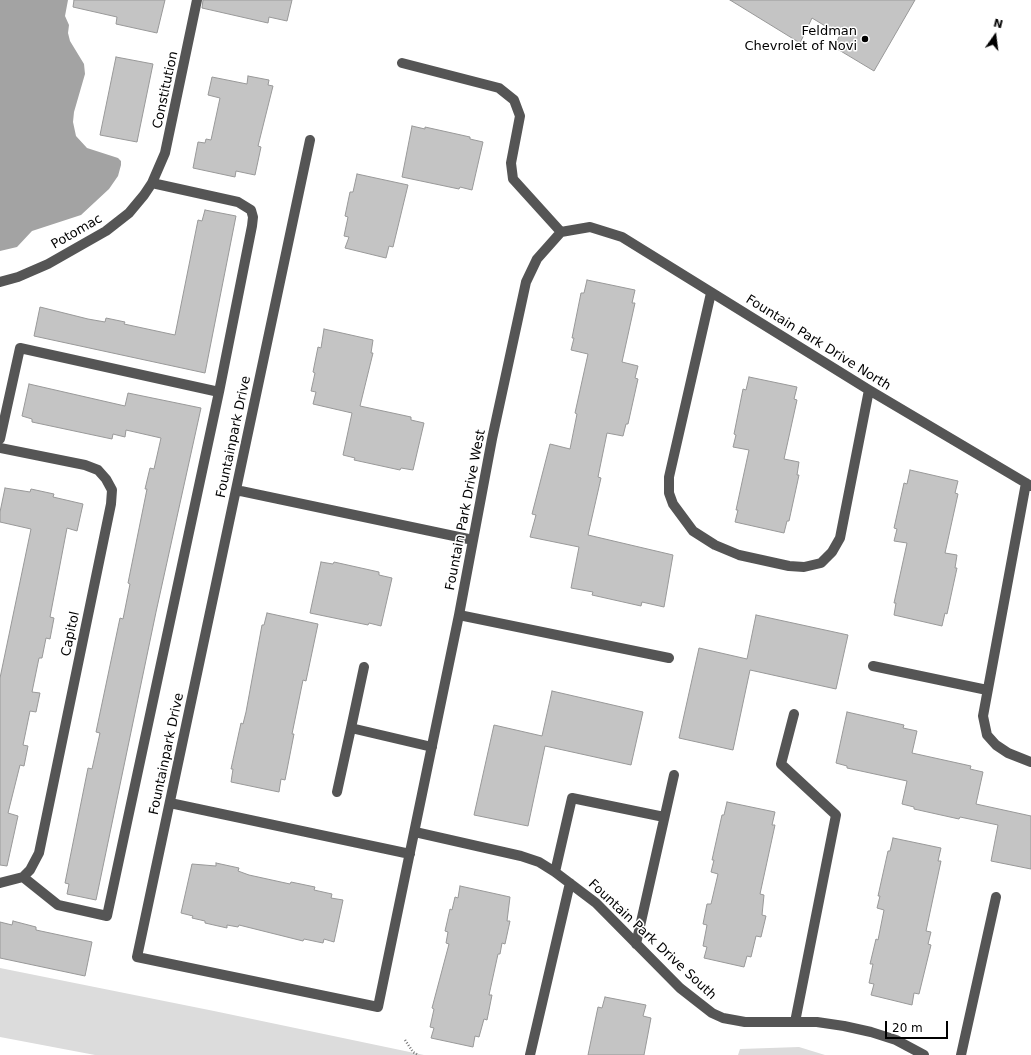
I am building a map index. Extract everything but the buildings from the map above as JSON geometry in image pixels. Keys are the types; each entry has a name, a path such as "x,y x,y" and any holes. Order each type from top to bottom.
{"street":[{"name":"Constitution","path":"152,183 165,153 197,0"},
{"path":"402,64 499,88 514,100 520,116 510,164 513,179 561,232"},
{"name":"Fountainpark Drive","path":"310,140 137,956 378,1007 415,832"},
{"name":"Potomac","path":"0,282 18,277 48,264 106,232 129,213 152,183"},
{"path":"0,883 23,877 58,905 107,916 219,392 253,217 251,210 238,202 152,183"},
{"name":"Fountain Park Drive North","path":"561,232 590,226 622,237 869,390 1028,485"},
{"name":"Fountain Park Drive West","path":"415,832 526,282 537,259 561,232"},
{"path":"711,293 669,477 669,493 673,504 693,530 715,545 738,555 789,566 804,566 820,563 832,552 840,538 869,390"},
{"path":"0,439 20,348 219,392"},
{"name":"Capitol","path":"0,448 85,465 98,470 106,479 112,490 111,504 39,853 30,870 23,877"},
{"path":"1028,485 983,716 987,735 996,745 1008,753 1031,762"},
{"path":"236,490 473,540"},
{"path":"458,615 669,658"},
{"path":"872,666 987,690"},
{"path":"337,792 364,667"},
{"path":"794,714 781,764 836,815 795,1022"},
{"path":"351,728 432,747"},
{"path":"636,944 674,775"},
{"path":"555,872 572,798 664,817"},
{"path":"170,803 410,854"},
{"name":"Fountain Park Drive South","path":"415,832 521,856 539,862 555,872 596,903 660,966 680,988 712,1013 723,1018 745,1022 830,1024 871,1032 896,1040 924,1055"},
{"path":"530,1055 570,883"},
{"path":"962,1055 996,897"}],"path":[{"path":"405,1040 413,1052 418,1055"}],"shaded area":[{"path":"0,0 68,0 65,16 69,25 68,33 70,41 84,64 85,74 74,112 73,122 76,136 87,148 118,158 121,161 121,165 118,176 109,189 81,215 32,231 17,247 0,251"},
{"path":"0,968 424,1055 95,1055 0,1037"},
{"path":"799,1047 825,1055 738,1055 740,1049"}],"place":[{"name":"Feldman Chevrolet of Novi","path":"865,39"}]}
